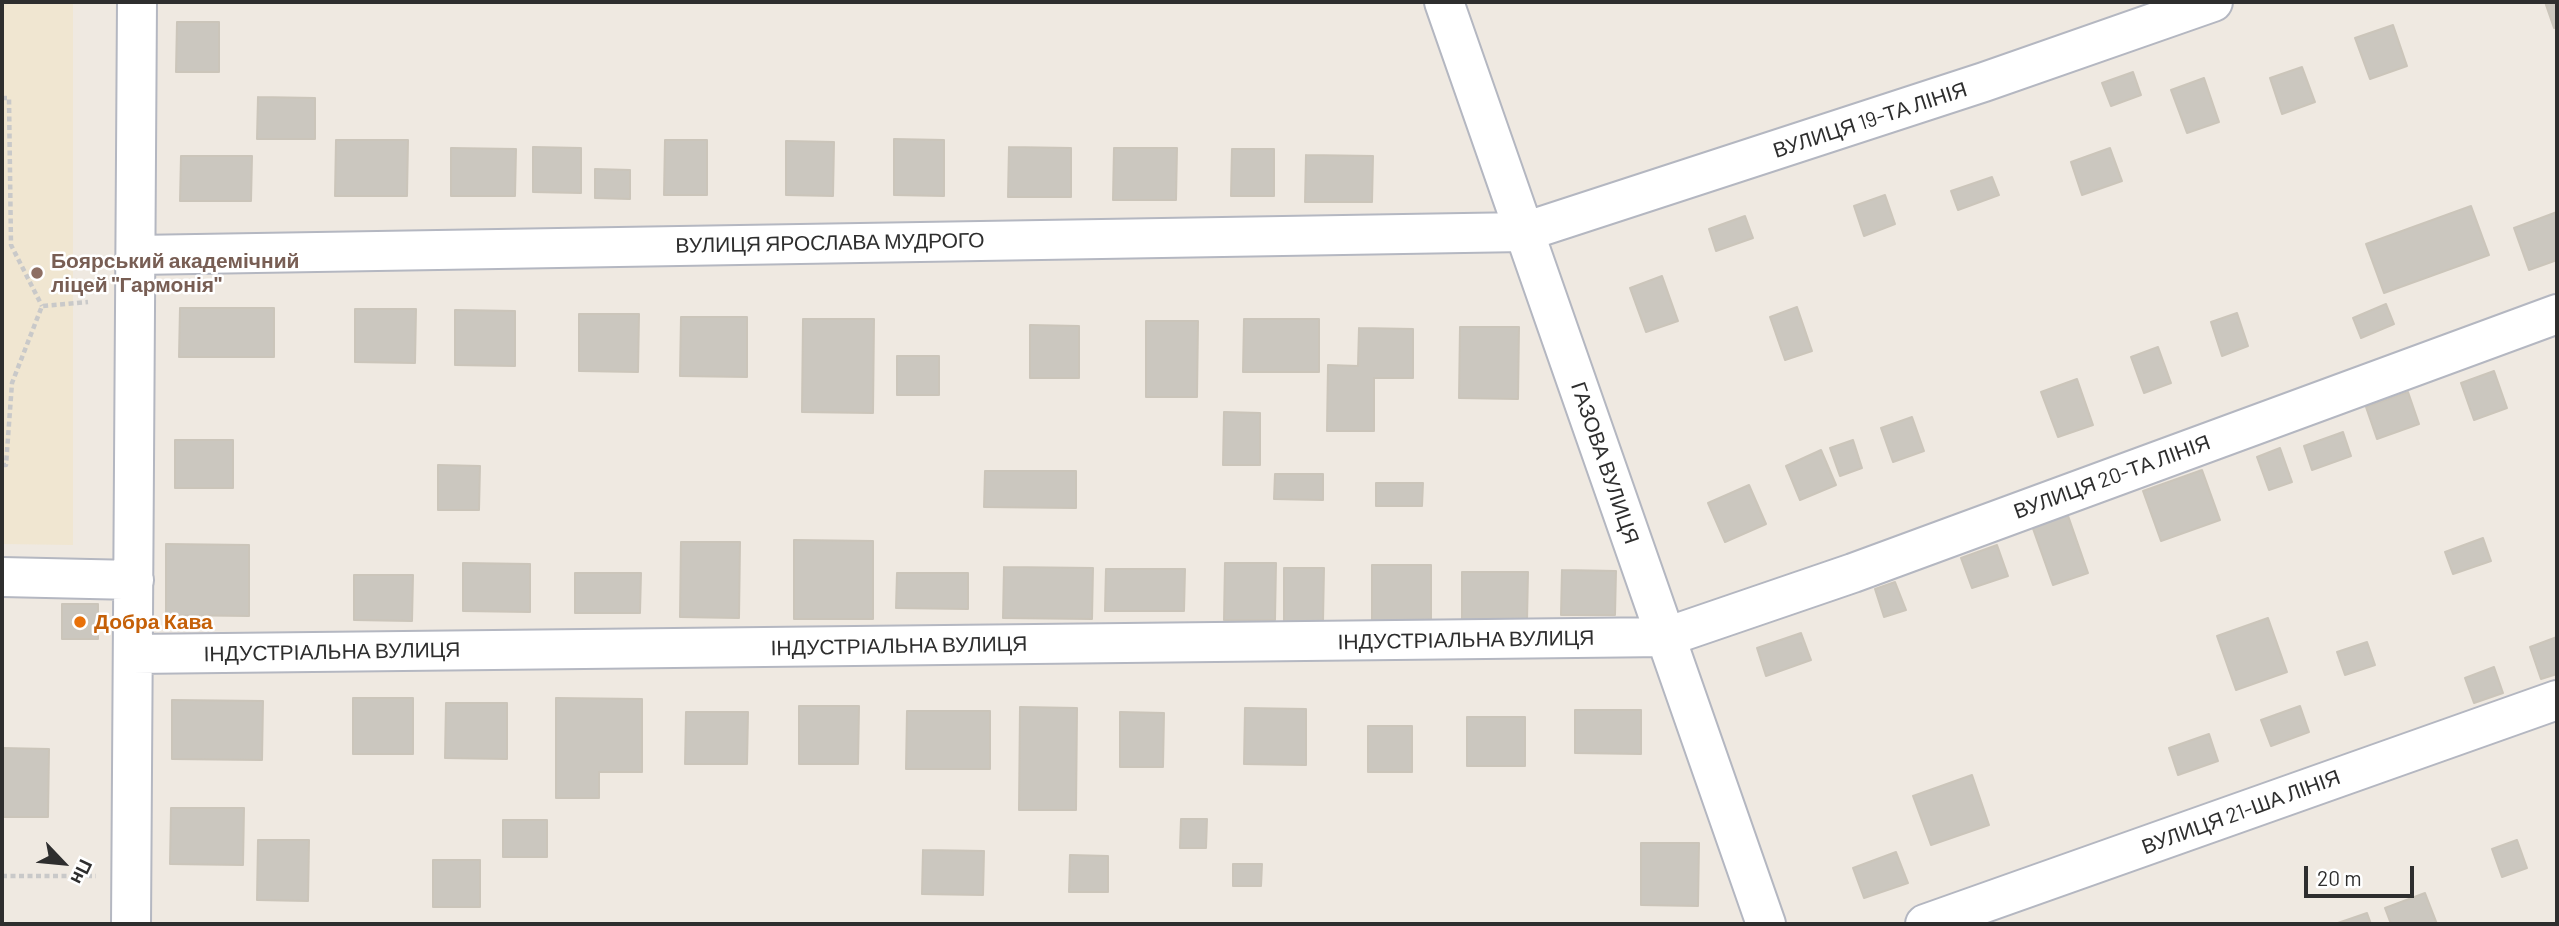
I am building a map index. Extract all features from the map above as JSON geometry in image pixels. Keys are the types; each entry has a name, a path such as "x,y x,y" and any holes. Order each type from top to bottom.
{"street":[{"path":"131,924 137,2"},
{"name":"ГАЗОВА ВУЛИЦЯ","path":"1444,2 1766,924"},
{"name":"ВУЛИЦЯ 19-ТА ЛІНІЯ","path":"1524,232 1984,82 2213,2"},
{"name":"ВУЛИЦЯ ЯРОСЛАВА МУДРОГО","path":"136,255 1524,232"},
{"name":"ВУЛИЦЯ 20-ТА ЛІНІЯ","path":"1666,638 1879,563 2557,314"},
{"path":"2,577 134,580"},
{"name":"ІНДУСТРІАЛЬНА ВУЛИЦЯ","path":"133,654 1666,638"},
{"name":"ВУЛИЦЯ 21-ША ЛІНІЯ","path":"1924,924 2557,700"}],"path":[{"path":"2,99 9,99 11,245 42,306 12,383 6,465 2,465"},
{"path":"42,306 88,302"},
{"path":"2,876 132,875"}],"shaded area":[{"name":"Боярський академічний ліцей \"Гармонія\"","path":"2,2 73,2 73,545 2,544"}],"building":[{"path":"2545,2 2557,2 2557,27 2554,28"},
{"path":"177,22 219,22 219,72 176,72"},
{"path":"2393,25 2407,66 2370,79 2355,38"},
{"path":"2302,67 2315,102 2282,114 2270,78"},
{"path":"2133,72 2141,95 2111,106 2102,83"},
{"path":"2204,78 2219,122 2187,133 2171,90"},
{"path":"258,97 315,98 315,139 257,139"},
{"path":"894,139 944,140 944,196 894,195"},
{"path":"336,140 408,140 407,196 335,196"},
{"path":"665,140 707,140 707,195 664,195"},
{"path":"786,141 834,142 833,196 786,195"},
{"path":"533,147 581,148 581,193 533,192"},
{"path":"1009,147 1071,148 1071,197 1008,197"},
{"path":"451,148 516,149 515,196 451,196"},
{"path":"1114,148 1177,148 1176,200 1113,200"},
{"path":"2110,148 2122,181 2082,195 2071,162"},
{"path":"1232,149 1274,149 1274,196 1231,196"},
{"path":"1306,155 1373,156 1372,202 1305,202"},
{"path":"181,156 252,156 251,201 180,201"},
{"path":"595,169 630,170 630,199 595,198"},
{"path":"1992,177 1999,195 1958,210 1951,191"},
{"path":"1885,195 1895,224 1864,236 1854,206"},
{"path":"2471,206 2489,255 2384,293 2366,244"},
{"path":"2557,212 2557,260 2529,270 2514,228"},
{"path":"1745,216 1753,238 1716,251 1709,229"},
{"path":"1662,276 1678,321 1646,332 1630,288"},
{"path":"2386,304 2394,324 2361,338 2353,318"},
{"path":"1797,307 1812,351 1785,360 1770,317"},
{"path":"180,308 274,308 274,357 179,357"},
{"path":"355,309 416,309 415,363 355,362"},
{"path":"455,310 515,311 515,366 455,365"},
{"path":"2237,313 2248,346 2222,356 2211,322"},
{"path":"579,314 639,314 638,372 579,371"},
{"path":"681,317 747,317 747,377 680,376"},
{"path":"803,319 874,319 873,413 802,412"},
{"path":"1244,319 1319,319 1319,372 1243,372"},
{"path":"1146,321 1198,321 1197,397 1146,397"},
{"path":"1030,325 1079,326 1079,378 1030,378"},
{"path":"1460,327 1519,327 1518,399 1459,398"},
{"path":"1359,328 1413,329 1413,378 1374,378 1374,431 1327,431 1328,365 1358,366"},
{"path":"2158,347 2171,383 2144,393 2131,357"},
{"path":"897,356 939,356 939,395 897,395"},
{"path":"2494,371 2507,408 2474,420 2461,383"},
{"path":"2077,379 2093,425 2058,437 2041,392"},
{"path":"2408,392 2419,424 2377,439 2366,407"},
{"path":"1224,412 1260,413 1260,465 1223,465"},
{"path":"1912,417 1924,451 1893,462 1881,428"},
{"path":"2343,432 2351,456 2312,470 2304,446"},
{"path":"175,440 233,440 233,488 175,488"},
{"path":"1853,440 1862,468 1840,476 1830,448"},
{"path":"2280,448 2292,482 2269,490 2257,457"},
{"path":"1821,450 1836,485 1800,500 1786,466"},
{"path":"438,465 480,466 479,510 438,510"},
{"path":"2202,470 2220,520 2161,541 2143,491"},
{"path":"985,471 1076,471 1076,508 984,507"},
{"path":"1275,474 1323,474 1323,500 1274,499"},
{"path":"1376,483 1423,483 1422,506 1376,506"},
{"path":"1749,485 1766,524 1725,542 1708,503"},
{"path":"2066,510 2088,573 2053,585 2031,523"},
{"path":"2483,538 2491,561 2453,574 2445,552"},
{"path":"794,540 873,541 873,619 794,619"},
{"path":"681,542 740,542 739,618 680,617"},
{"path":"166,544 249,545 249,616 166,615"},
{"path":"1997,545 2008,576 1972,588 1961,558"},
{"path":"463,563 530,564 530,612 463,611"},
{"path":"1225,563 1276,563 1275,620 1224,620"},
{"path":"1372,565 1431,565 1431,620 1372,620"},
{"path":"1004,567 1093,568 1092,619 1003,618"},
{"path":"1284,568 1324,568 1323,622 1284,622"},
{"path":"1106,569 1185,569 1184,611 1105,611"},
{"path":"1562,570 1616,571 1615,615 1561,615"},
{"path":"1462,572 1528,572 1527,621 1462,621"},
{"path":"575,573 641,573 640,613 575,613"},
{"path":"897,573 968,573 968,609 896,608"},
{"path":"354,575 413,575 412,621 354,620"},
{"path":"1895,582 1906,610 1884,617 1875,589"},
{"name":"Добра Кава","path":"62,604 98,604 98,639 62,639"},
{"path":"2268,618 2287,672 2236,690 2217,636"},
{"path":"1801,633 1811,660 1766,676 1757,648"},
{"path":"2557,637 2557,674 2541,679 2530,647"},
{"path":"2367,642 2375,665 2345,675 2337,652"},
{"path":"2494,667 2503,693 2474,703 2465,678"},
{"path":"353,698 413,698 413,754 353,754"},
{"path":"556,698 642,699 642,772 599,772 599,798 556,798"},
{"path":"172,700 263,701 262,760 172,759"},
{"path":"446,703 507,703 507,759 445,758"},
{"path":"799,706 859,706 858,764 799,764"},
{"path":"2300,706 2309,732 2271,746 2261,720"},
{"path":"1020,707 1077,708 1076,810 1019,810"},
{"path":"1245,708 1306,709 1306,765 1244,764"},
{"path":"1575,710 1641,710 1641,754 1575,753"},
{"path":"907,711 990,711 990,769 906,769"},
{"path":"686,712 748,712 747,764 685,764"},
{"path":"1120,712 1164,713 1163,767 1120,767"},
{"path":"1467,717 1525,717 1525,766 1467,766"},
{"path":"1368,726 1412,726 1412,772 1368,772"},
{"path":"2209,734 2218,761 2178,775 2169,748"},
{"path":"2,748 49,749 48,817 2,817"},
{"path":"1972,775 1989,825 1931,845 1913,796"},
{"path":"171,808 244,808 243,865 170,864"},
{"path":"1181,819 1207,819 1206,848 1180,848"},
{"path":"503,820 547,820 547,857 503,857"},
{"path":"258,840 309,840 308,901 257,900"},
{"path":"2517,840 2527,868 2502,877 2492,849"},
{"path":"1641,843 1699,843 1698,906 1641,905"},
{"path":"923,850 984,851 983,895 922,894"},
{"path":"1896,852 1908,883 1864,898 1853,868"},
{"path":"1070,855 1108,856 1108,892 1069,892"},
{"path":"433,860 480,860 480,907 433,907"},
{"path":"1233,864 1262,864 1261,886 1233,886"},
{"path":"2425,893 2437,924 2391,924 2385,908"},
{"path":"2367,913 2371,924 2335,924"}],"place":[{"name":"Боярський академічний ліцей \"Гармонія\"","path":"37,273"},
{"name":"Добра Кава","path":"80,622"}]}
